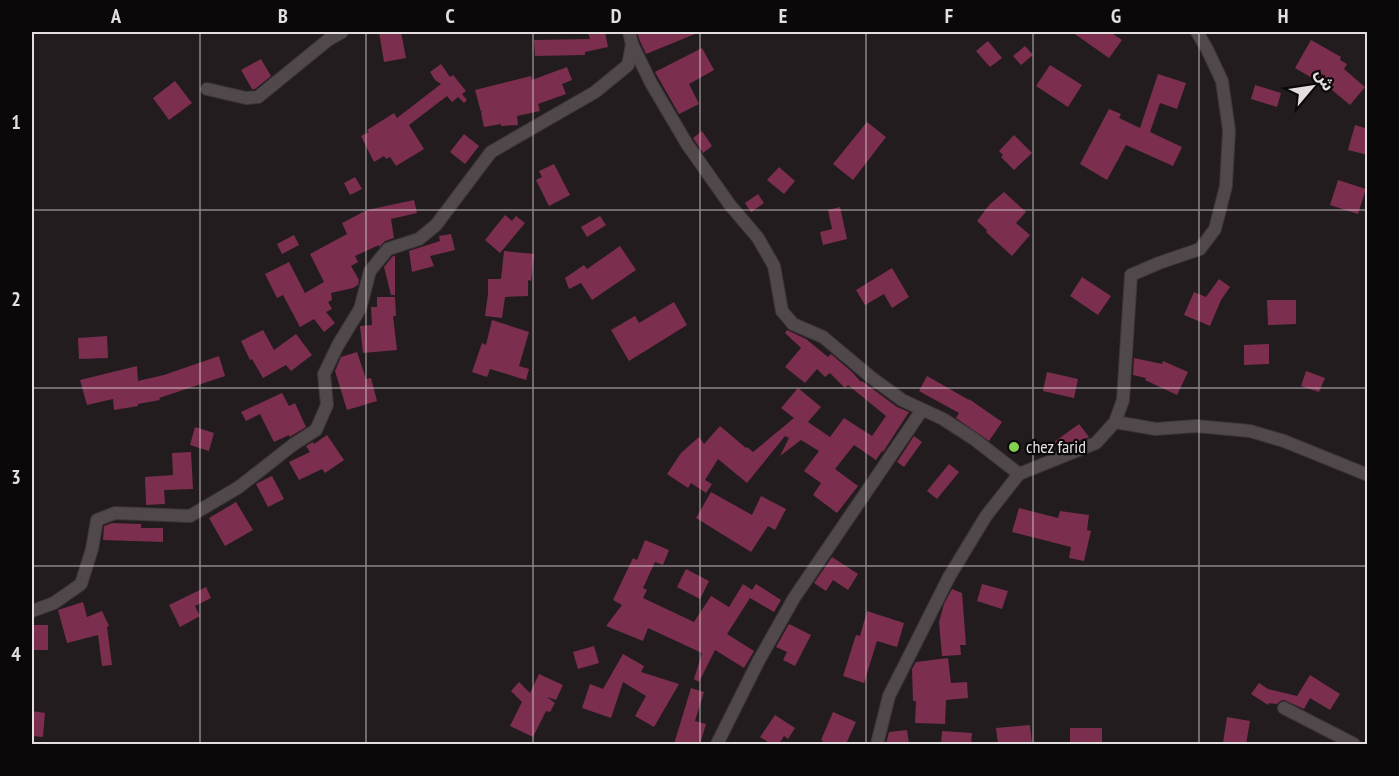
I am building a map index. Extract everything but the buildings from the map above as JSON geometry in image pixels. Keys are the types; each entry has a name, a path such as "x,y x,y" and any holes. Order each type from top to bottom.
{"street":[{"path":"207,89 246,98 258,97 328,40 342,32"},
{"path":"629,32 632,44 651,83 687,144 730,205 758,238 774,266 782,311 793,324 823,337 902,400 943,419 967,434 1019,474"},
{"path":"877,744 889,696 949,577 986,516 1019,474 1096,443 1115,422 1124,400 1131,275 1200,249 1215,229 1226,186 1228,130 1222,81 1197,32"},
{"path":"32,611 54,603 81,584 92,549 97,520 115,513 190,516 239,487 294,444 316,430 327,405 324,374 338,345 360,309 370,271 388,249 418,239 436,225 490,152 595,92 628,65 632,44"},
{"path":"717,744 759,660 794,598 922,410"},
{"path":"1115,422 1156,429 1196,426 1250,431 1284,441 1368,475"},
{"path":"1284,708 1354,744"}],"place":[{"name":"chez farid","path":"1014,447"}]}
